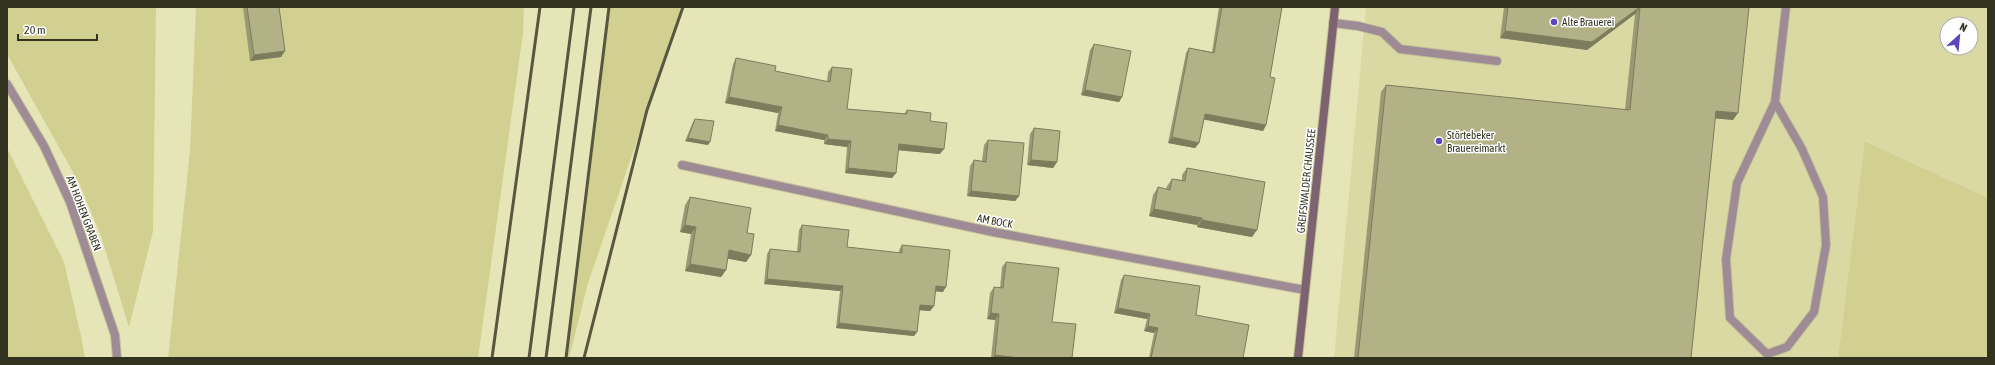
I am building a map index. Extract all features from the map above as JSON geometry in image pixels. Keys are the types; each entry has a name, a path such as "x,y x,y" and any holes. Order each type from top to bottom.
{"main road":[{"name":"GREIFSWALDER CHAUSSEE","path":"1298,358 1335,7"}],"street":[{"path":"1775,102 1802,149 1823,197 1826,245 1814,312 1787,347 1767,354 1730,318 1726,259 1737,183 1775,102 1786,7"},
{"path":"1333,23 1358,26 1382,32 1400,49 1497,61"},
{"name":"AM HOHEN GRABEN","path":"7,84 44,146 70,202 115,335 117,358"},
{"name":"AM BOCK","path":"682,165 993,232 1306,290"}],"shaded area":[{"path":"7,7 156,7 153,231 129,327 101,236 79,183 7,54"},
{"path":"196,7 524,7 523,33 478,358 168,358 190,151"},
{"path":"609,7 683,7 588,283 569,358 566,358"},
{"path":"1366,7 1988,7 1988,198 1866,141 1838,358 1334,358"},
{"path":"1865,141 1988,198 1988,358 1838,358"},
{"path":"7,148 64,262 85,358 7,358"}],"building":[{"path":"247,7 279,7 285,51 254,55"},
{"path":"1222,7 1282,7 1270,77 1275,78 1266,125 1205,114 1199,143 1172,137 1189,48 1214,53"},
{"name":"Alte Brauerei","path":"1508,7 1640,7 1592,42 1505,31"},
{"path":"1640,7 1749,7 1738,113 1716,111 1691,358 1358,358 1386,85 1630,110"},
{"path":"1094,44 1131,51 1122,97 1085,90"},
{"path":"736,58 776,66 775,71 830,82 832,67 852,69 847,109 907,114 907,110 931,113 930,121 947,123 944,149 899,144 896,173 848,168 851,141 828,139 828,135 778,125 782,107 729,97"},
{"path":"695,119 714,121 710,142 688,138"},
{"path":"1034,128 1060,131 1057,162 1031,160"},
{"path":"988,140 1024,143 1019,196 971,191 974,160 986,162"},
{"path":"1187,168 1265,182 1257,230 1154,209 1158,187 1170,190 1172,179 1185,181"},
{"path":"690,197 751,208 747,233 754,234 751,255 729,250 726,270 690,264 696,227 685,225"},
{"path":"802,225 849,230 847,247 902,253 902,245 950,250 946,287 936,286 934,306 920,305 917,332 839,323 843,286 767,279 770,249 800,252"},
{"path":"1006,262 1059,268 1052,322 1076,324 1072,358 1020,358 995,355 999,314 991,313 994,287 1003,288"},
{"path":"1124,275 1200,286 1196,315 1249,325 1243,358 1151,358 1158,328 1148,326 1150,314 1118,308"}],"railway":[{"path":"492,358 540,7"},
{"path":"529,358 574,7"},
{"path":"546,358 591,7"},
{"path":"566,358 609,7"},
{"path":"584,358 647,110 683,7"}],"place":[{"name":"Alte Brauerei","path":"1554,22"},
{"name":"Störtebeker Brauereimarkt","path":"1439,141"}]}
